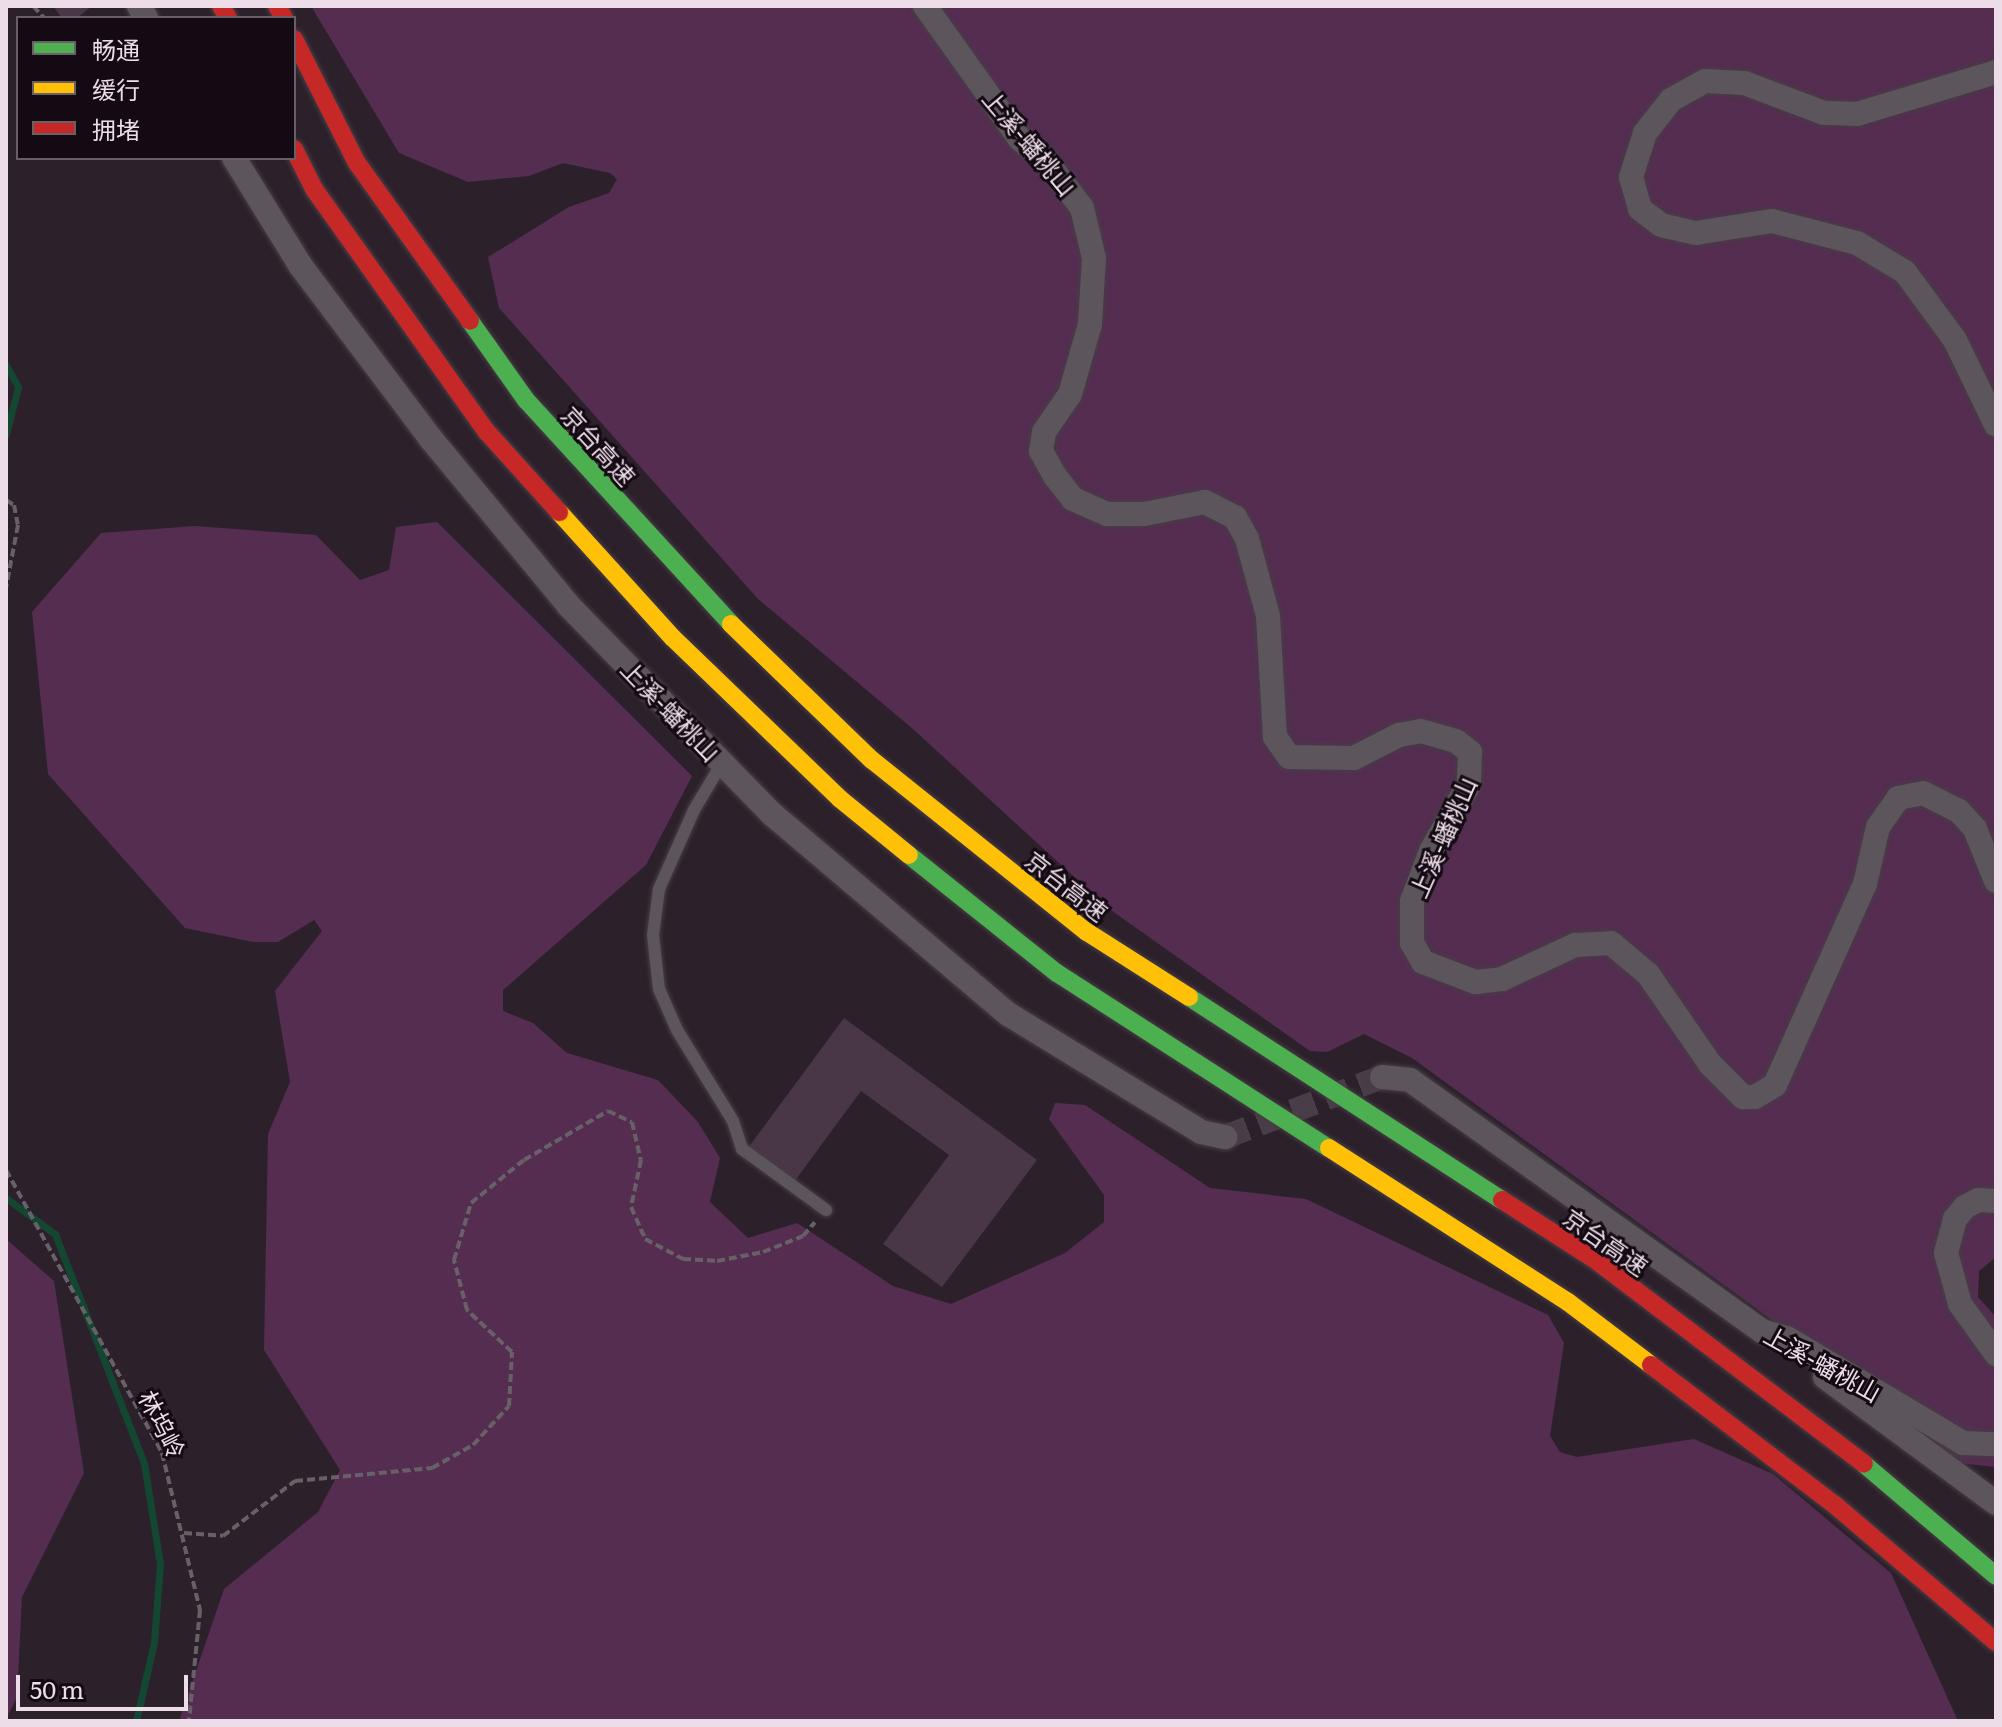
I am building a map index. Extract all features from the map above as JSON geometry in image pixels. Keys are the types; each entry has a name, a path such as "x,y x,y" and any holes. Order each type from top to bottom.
{"highway":[{"name":"京台高速","path":"296,43 357,163 526,400 709,603 872,760 1087,932 1597,1261 1868,1467 1996,1576"},
{"path":"296,153 314,189 487,432 673,638 839,798 1057,973 1568,1302 1836,1506 1996,1642"}],"street":[{"name":"上溪-蟠桃山","path":"925,6 1020,139 1047,162 1082,208 1094,258 1090,324 1070,394 1044,432 1041,451 1055,476 1073,499 1107,514 1144,514 1205,502 1235,517 1247,539 1268,616 1275,737 1289,757 1354,758 1399,735 1421,731 1456,741 1470,752 1469,784 1431,851 1412,901 1412,943 1423,962 1475,982 1502,979 1575,945 1611,943 1648,974 1710,1064 1743,1097 1755,1097 1775,1085 1865,884 1878,827 1898,798 1923,793 1959,811 1975,829 1996,881"},
{"path":"1996,72 1857,114 1824,113 1744,83 1705,81 1671,100 1653,122 1631,177 1640,209 1661,225 1696,233 1772,221 1857,243 1905,272 1955,340 1996,425"},
{"name":"上溪-蟠桃山","path":"235,160 300,265 431,439 569,606 772,814 1008,1014 1201,1132 1225,1137"},
{"name":"上溪-蟠桃山","path":"1382,1077 1410,1080 1762,1331 1787,1338 1963,1443 1996,1444"},
{"path":"1996,1201 1978,1200 1965,1207 1955,1219 1946,1253 1960,1304 1996,1354"},
{"path":"1762,1331 1996,1503"}],"lane":[{"path":"722,763 694,810 659,889 653,935 659,989 677,1030 733,1121 742,1149 826,1210"},
{"path":"1963,1443 1996,1456"}],"path":[{"path":"6,500 14,505 18,525 6,588"},
{"path":"184,1533 223,1536 295,1481 432,1468 473,1445 509,1406 512,1352 467,1310 454,1260 471,1203 524,1160 608,1111 632,1122 641,1160 631,1207 645,1239 683,1259 717,1261 763,1252 803,1236 826,1210"},
{"name":"林坞岭","path":"6,1170 162,1453 184,1533 200,1610 189,1721"}],"shaded area":[{"path":"311,6 1996,6 1996,1257 1979,1271 1978,1297 1996,1317 1996,1467 1947,1462 1783,1328 1412,1058 1364,1034 1327,1052 1310,1051 1108,908 913,729 758,599 499,308 488,257 569,207 609,193 617,179 610,173 563,163 529,176 468,182 399,153"},
{"path":"437,522 692,776 646,865 503,990 503,1011 533,1023 567,1053 658,1080 698,1122 720,1158 710,1202 748,1238 797,1223 893,1286 951,1304 1065,1253 1104,1222 1104,1195 1049,1119 1055,1103 1085,1105 1210,1188 1306,1199 1548,1315 1564,1343 1550,1436 1560,1452 1577,1457 1694,1439 1773,1474 1891,1573 1958,1721 179,1721 224,1589 318,1512 340,1470 264,1350 268,1134 290,1082 275,991 322,931 314,920 278,942 253,942 185,928 48,774 32,612 101,533 195,526 316,535 360,580 389,570 396,527"},
{"path":"6,1239 54,1281 84,1473 22,1597 17,1697 6,1719"}],"building":[{"path":"53,6 92,6 80,16 60,16"},
{"path":"844,1018 1037,1160 942,1287 883,1244 949,1155 861,1091 794,1182 748,1148"}],"waterway":[{"path":"6,365 18,387 6,434"},
{"path":"6,1198 55,1234 144,1463 160,1564 154,1642 136,1721"}],"tunnel":[{"path":"1225,1137 1382,1077"}],"traffic: fast":[{"path":"470,321 526,400 731,624"},
{"path":"909,855 1057,973 1329,1148"},
{"path":"1189,997 1502,1200"},
{"path":"1864,1464 1996,1576"}],"traffic: slow":[{"path":"559,512 673,638 839,798 909,855"},
{"path":"731,624 872,760 1087,932 1189,997"},
{"path":"1329,1148 1568,1302 1651,1365"}],"traffic: jam":[{"path":"221,6 227,16"},
{"path":"277,6 283,16"},
{"path":"296,43 357,163 470,321"},
{"path":"296,153 314,189 487,432 559,512"},
{"path":"1502,1200 1597,1261 1864,1464"},
{"path":"1651,1365 1836,1506 1996,1642"}]}
